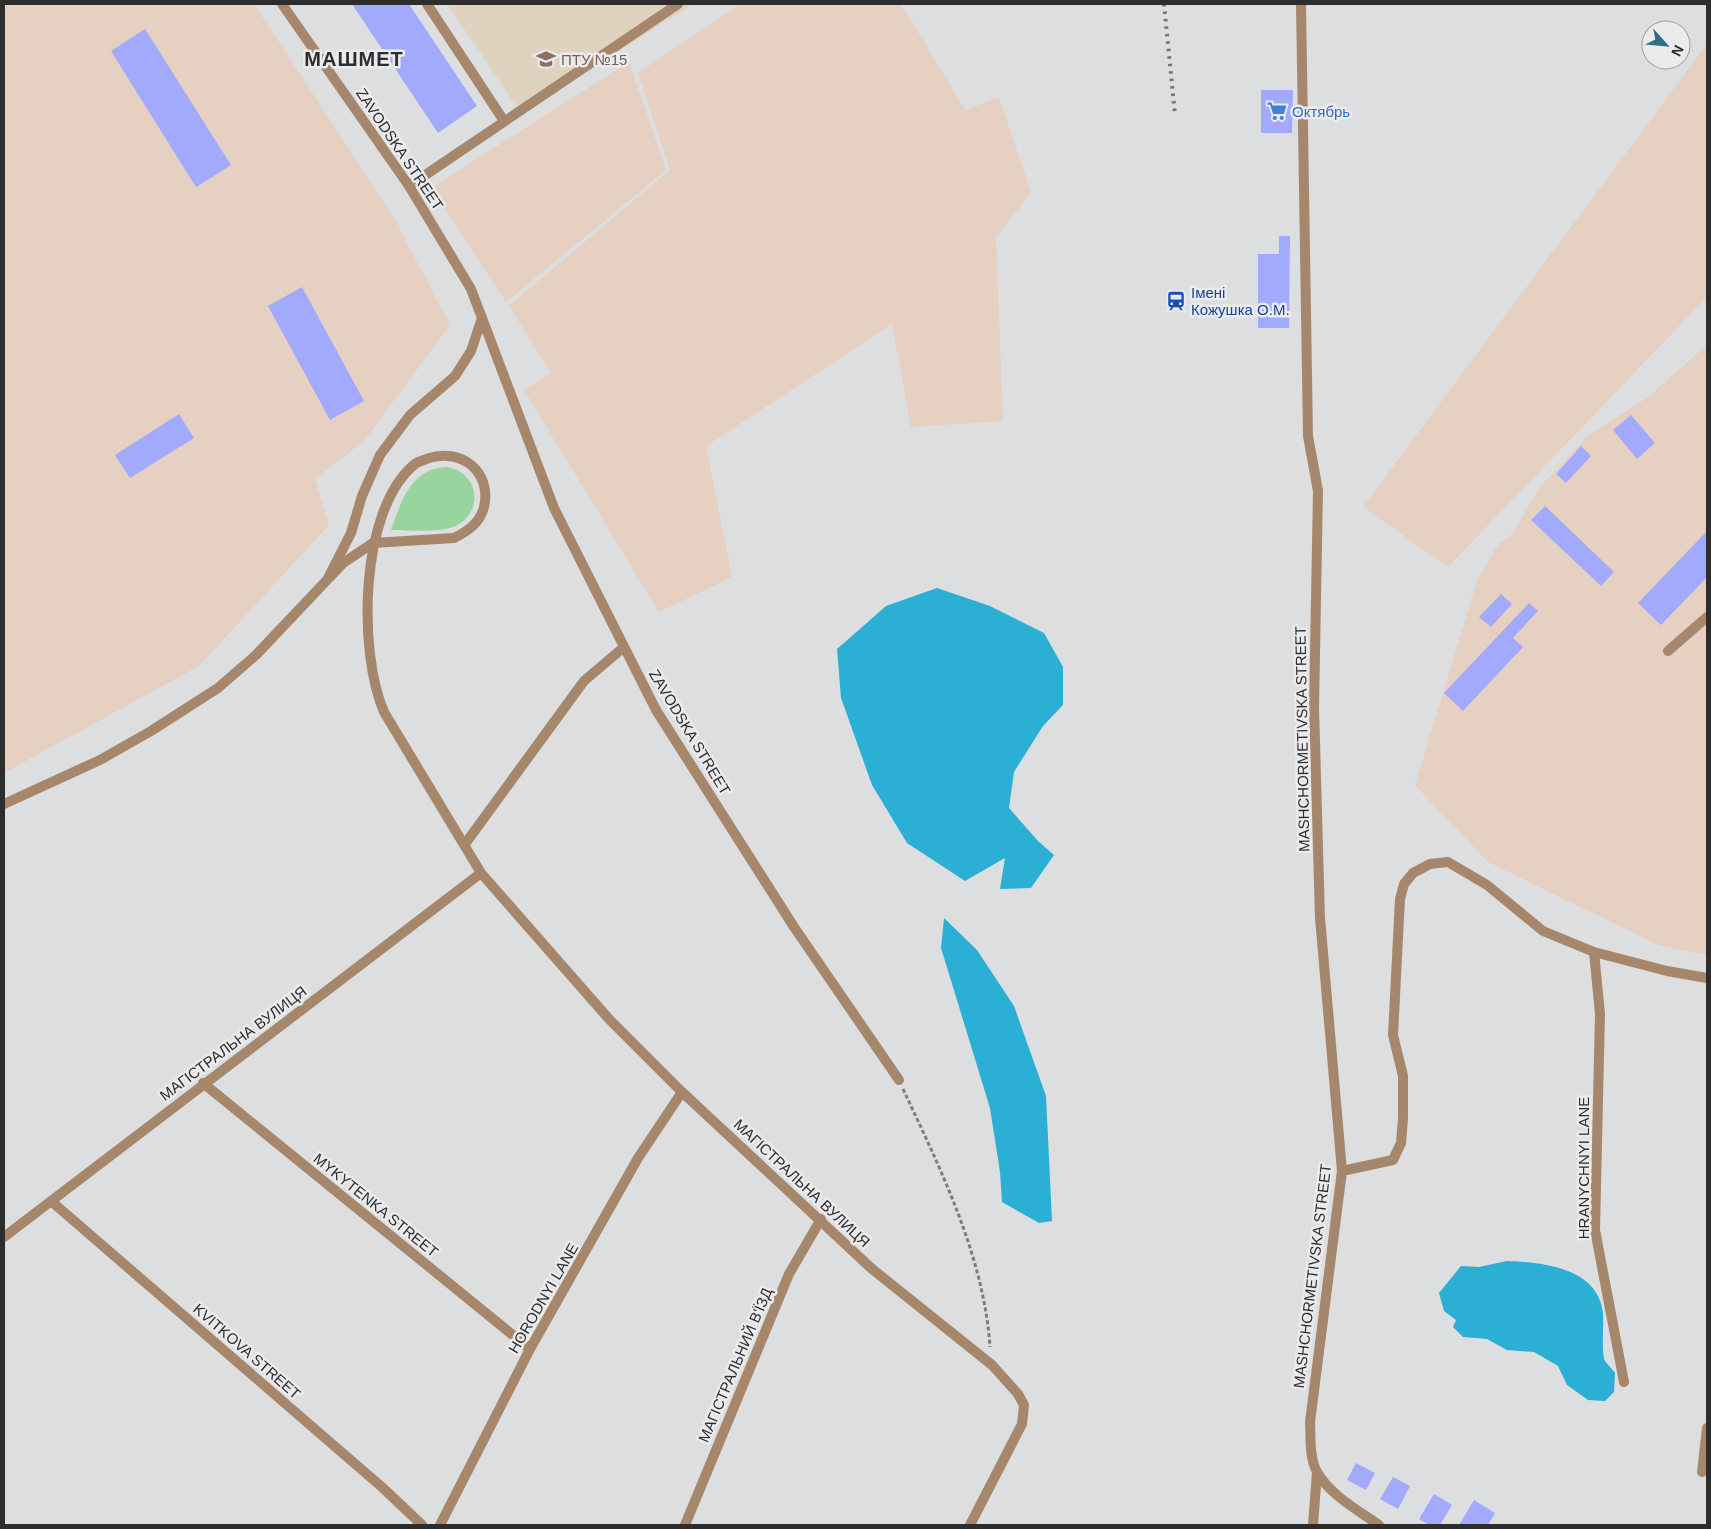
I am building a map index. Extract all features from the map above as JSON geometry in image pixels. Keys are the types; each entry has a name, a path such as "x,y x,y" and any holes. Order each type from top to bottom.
{"street":[{"name":"ZAVODSKA STREET","path":"282,4 409,186 471,289 554,508 656,710 794,927 899,1080"},
{"path":"427,4 504,121"},
{"path":"409,186 678,4"},
{"name":"MASHCHORMETIVSKA STREET","path":"1300,4 1308,436 1318,491 1314,707 1320,908 1342,1170 1310,1422 1311,1449 1317,1472"},
{"path":"327,580 351,533 362,496 380,455 410,415 455,376 471,351 482,318"},
{"path":"4,804 100,760 151,731 218,688 256,655 342,563 373,543 454,538 466,532 476,524 482,513 486,487 481,474 461,458 434,457 417,462 397,486 373,543"},
{"name":"МАГІСТРАЛЬНА ВУЛИЦЯ","path":"373,543 368,622 376,695 395,734 465,844 481,873 609,1019 682,1092 821,1219 871,1268 992,1366 1018,1394 1024,1405 1022,1424 970,1525"},
{"path":"1668,651 1707,617"},
{"path":"465,844 584,681 624,647"},
{"path":"1342,1170 1393,1160 1402,1143 1403,1076 1393,1035 1400,899 1404,884 1413,873 1430,864 1448,862 1487,885 1543,931 1594,952 1667,971 1707,978"},
{"name":"МАГІСТРАЛЬНА ВУЛИЦЯ","path":"4,1237 481,873"},
{"name":"HRANYCHNYI LANE","path":"1594,952 1600,1014 1595,1230 1624,1382"},
{"name":"MYKYTENKA STREET","path":"203,1084 530,1349"},
{"name":"HORODNYI LANE","path":"440,1525 530,1349 638,1158 682,1092"},
{"name":"KVITKOVA STREET","path":"51,1202 383,1488 422,1525"},
{"name":"МАГІСТРАЛЬНИЙ В'ЇЗД","path":"684,1525 789,1274 821,1219"},
{"path":"1702,1472 1707,1428"},
{"path":"1313,1525 1317,1472"},
{"path":"1317,1472 1349,1504 1379,1525"}],"path":[{"path":"899,1080 955,1202 988,1317 992,1366"}],"shaded area":[{"path":"4,4 254,4 393,216 450,325 364,441 315,479 329,525 199,666 4,773"},
{"name":"ПТУ №15","path":"447,4 693,4 521,113"},
{"path":"740,4 901,4 965,110 999,97 1031,192 996,238 1003,421 911,427 892,324 706,446 732,577 659,612 524,390 551,373 509,306 670,170 638,73"},
{"path":"1707,44 1707,297 1448,567 1363,507 1688,70 1691,70 1691,66"},
{"path":"629,62 666,170 506,302 431,188"},
{"path":"1707,345 1707,955 1658,945 1488,862 1415,785 1477,581 1499,543 1511,536 1540,487 1588,435 1648,397"}],"green space":[{"path":"447,467 467,477 472,485 474,504 470,513 463,521 453,527 438,530 391,530 404,497 416,480 424,473"}],"water":[{"path":"937,588 990,606 1044,633 1063,667 1063,705 1043,726 1014,772 1009,808 1038,841 1054,855 1031,888 1000,889 1005,858 965,881 907,843 872,785 841,698 837,649 886,606"},
{"path":"944,918 977,950 1014,1006 1046,1096 1052,1221 1039,1223 1002,1202 1000,1172 990,1108 941,948"},
{"path":"1507,1261 1552,1266 1580,1277 1591,1286 1599,1299 1603,1314 1605,1361 1615,1373 1614,1392 1605,1401 1588,1400 1567,1385 1558,1366 1534,1352 1507,1350 1487,1339 1463,1337 1453,1327 1456,1320 1444,1311 1439,1293 1461,1266 1479,1267"}],"building":[{"path":"352,4 409,4 477,106 438,133"},
{"path":"145,29 231,165 196,187 111,51"},
{"name":"Октябрь","path":"1261,90 1293,90 1292,133 1261,133"},
{"path":"1279,236 1290,236 1289,328 1258,328 1258,254 1279,254"},
{"path":"302,287 364,401 330,420 268,306"},
{"path":"179,414 194,438 130,478 115,455"},
{"path":"1631,415 1655,443 1637,459 1613,430"},
{"path":"1581,446 1591,456 1566,483 1556,474"},
{"path":"1545,506 1614,572 1601,586 1531,520"},
{"path":"1707,531 1707,577 1661,625 1638,603"},
{"path":"1501,594 1512,604 1491,627 1479,617"},
{"path":"1529,603 1538,611 1513,638 1523,647 1463,711 1444,693"},
{"path":"1356,1463 1375,1473 1366,1490 1347,1480"},
{"path":"1393,1477 1410,1486 1398,1509 1380,1499"},
{"path":"1434,1494 1452,1505 1440,1525 1429,1525 1419,1519"},
{"path":"1474,1500 1495,1513 1488,1525 1459,1525"}],"railway":[{"path":"1164,4 1175,115"}],"place":[{"name":"ПТУ №15","path":"546,59"},
{"name":"Октябрь","path":"1277,111"},
{"name":"Імені Кожушка О.М.","path":"1176,301"}],"district":[{"name":"МАШМЕТ","path":"354,59"}]}
